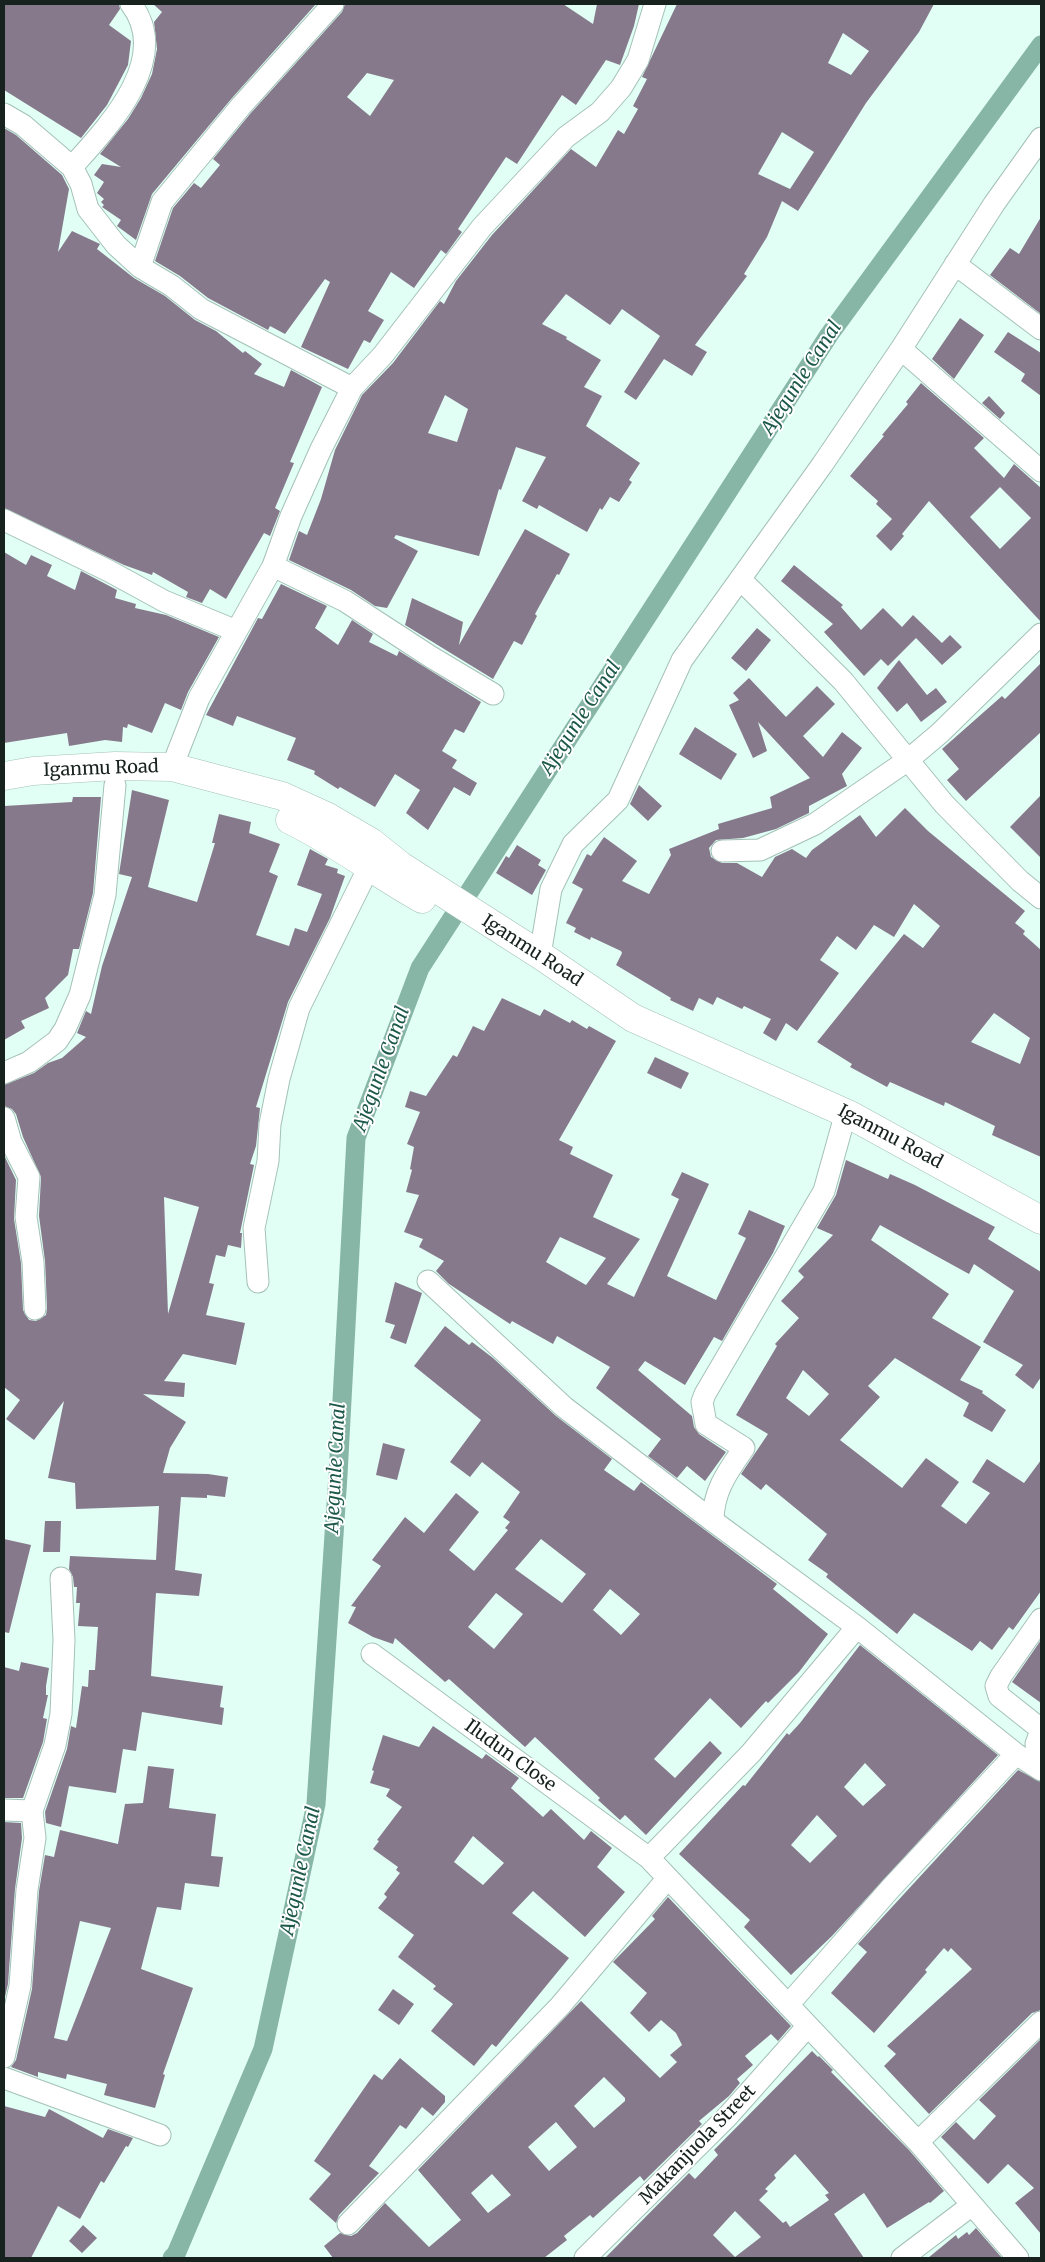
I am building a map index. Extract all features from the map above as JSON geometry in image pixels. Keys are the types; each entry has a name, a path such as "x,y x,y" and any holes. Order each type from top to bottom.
{"main road":[{"name":"Iganmu Road","path":"4,776 34,771 115,766 172,768 282,796 328,817 354,832 387,871"},
{"name":"Iganmu Road","path":"4,795 35,790 115,785 169,786 276,814 320,834 387,871 505,941 540,954 633,1018 847,1119 1041,1220"},
{"name":"Iganmu Road","path":"505,941 530,967 624,1025 847,1119 1041,1232"}],"street":[{"path":"72,167 112,122 141,66 145,44 142,23 131,4"},
{"path":"140,268 162,202 241,106 333,4"},
{"path":"172,768 198,698 234,630 273,566 291,516 321,449 352,388 383,355 482,227 566,136 600,112 621,88 638,60 655,4"},
{"path":"4,114 23,126 72,167 81,184 88,209 116,245 140,268 172,286 201,309 352,388"},
{"path":"540,954 552,888 573,844 618,800 682,660 741,580 901,349 955,264 1041,138"},
{"path":"955,264 1041,329"},
{"path":"901,349 1041,471"},
{"path":"4,520 109,571 164,601 234,630"},
{"path":"273,566 345,602 408,644 493,694"},
{"path":"741,580 843,680 944,804 1020,881 1041,898"},
{"path":"722,852 760,850 815,824 908,760 940,733 1041,634"},
{"path":"4,1072 29,1062 57,1041 65,1029 80,995 105,895 115,785"},
{"path":"258,1282 254,1228 268,1161 270,1124 279,1079 299,1008 387,871"},
{"path":"4,1118 11,1142 29,1177 26,1216 33,1262 35,1309"},
{"path":"712,1521 713,1508 720,1484 744,1448 706,1424 702,1402 824,1191 847,1119"},
{"path":"428,1281 564,1407 712,1521 857,1627 1016,1754 1041,1770"},
{"path":"4,2057 15,2016 20,1986 27,1890 35,1838 32,1812 55,1745 61,1714 64,1640 61,1578"},
{"path":"1041,1619 1000,1676 996,1686 999,1696 1038,1727 1040,1733 1036,1744 1041,1750"},
{"path":"649,1858 752,1753 857,1627"},
{"name":"Iludun Close","path":"372,1654 649,1858 807,2027 918,2142 1018,2258"},
{"path":"788,2005 890,1890 1016,1754"},
{"path":"4,1810 32,1812"},
{"path":"348,2224 560,2006 667,1879"},
{"path":"918,2142 1041,2022"},
{"name":"Makanjuola Street","path":"585,2258 727,2117 807,2027"},
{"path":"4,2078 160,2135"},
{"path":"902,2258 972,2205"}],"building":[{"path":"4,4 119,4 120,9 109,25 131,41 128,65 107,105 81,138 4,90"},
{"path":"153,4 316,4 232,98 152,194 136,240 117,226 121,220 102,207 104,205 101,202 104,199 97,193 104,182 94,175 102,164 121,167 100,154 128,119 141,98 152,74 157,49 154,22 162,12"},
{"path":"345,4 563,4 593,24 597,4 639,4 634,26 620,65 606,60 576,105 562,95 517,164 506,157 458,229 462,232 446,254 441,250 414,288 391,272 368,311 384,320 370,343 364,340 348,369 301,347 330,282 325,279 285,334 270,326 268,330 208,298 180,276 155,261 173,208 194,183 201,188 220,165 213,159 250,114 342,12","holes":["367,73 394,80 370,116 347,97"]},
{"path":"677,4 934,4 919,32 866,103 798,211 782,201 767,237 744,274 747,276 695,345 707,352 692,376 664,359 636,400 624,392 660,336 622,309 610,325 566,294 542,324 567,337 566,339 601,360 584,387 602,396 586,426 640,463 629,480 632,482 619,502 610,497 602,510 600,508 587,532 539,505 537,509 522,501 546,457 516,447 501,490 499,489 479,556 396,535 394,538 418,551 387,608 375,606 351,590 289,560 299,531 307,535 321,499 335,450 362,395 393,363 440,301 444,304 456,281 492,235 571,149 596,167 618,130 624,134 638,109 633,106 647,79 642,77","holes":["843,33 869,51 851,75 828,63","782,132 814,152 790,189 758,174","445,395 468,409 457,442 428,433"]},
{"path":"4,128 16,135 62,175 69,189 58,252 72,231 100,244 97,249 134,278 165,296 195,320 216,331 243,353 245,351 262,364 254,374 284,387 291,370 322,387 290,462 294,463 275,508 280,511 270,536 264,533 226,599 210,589 202,603 186,597 188,592 153,572 152,575 124,565 4,508"},
{"path":"1041,217 1041,314 990,275 1010,248 1019,254"},
{"path":"960,318 984,335 954,379 932,359"},
{"path":"1008,332 1041,353 1041,396 1021,381 1025,374 994,352"},
{"path":"921,383 984,438 974,448 1004,478 1014,464 1041,488 1041,622 929,501 902,534 904,536 891,551 876,536 892,519 876,504 878,501 850,476 884,436 882,435 908,404 906,402","holes":["1000,487 1031,518 1000,549 970,517"]},
{"path":"989,396 1005,413 1000,419 982,403"},
{"path":"525,529 570,554 535,614 537,616 522,645 514,641 493,679 405,625 412,598 463,622 459,645"},
{"path":"4,552 26,565 31,555 52,565 47,576 75,590 81,571 117,590 115,598 136,604 135,608 166,615 219,637 188,692 181,710 165,703 152,733 128,724 127,728 123,727 122,742 105,740 69,746 67,733 4,743"},
{"path":"794,565 843,605 841,607 861,630 883,608 902,627 913,615 942,643 950,635 962,647 942,665 916,638 888,666 881,659 864,676 824,632 833,624 781,581"},
{"path":"281,584 327,606 315,628 338,645 352,620 373,634 369,642 397,656 399,651 481,702 464,733 455,729 442,751 457,760 452,768 477,783 470,796 454,787 428,830 406,813 420,790 395,774 375,807 340,787 338,789 314,774 315,771 287,760 296,738 237,716 233,726 206,715 258,618 262,619"},
{"path":"757,628 771,640 746,671 731,658"},
{"path":"899,660 927,695 936,688 947,702 921,722 907,703 897,712 877,688"},
{"path":"1041,663 1041,732 966,801 947,780 959,769 942,749 1002,696 1005,699"},
{"path":"749,678 786,717 817,686 835,704 803,736 823,757 842,732 862,748 842,774 847,786 809,806 809,813 776,829 743,838 716,840 709,848 711,857 722,863 737,863 762,877 775,857 792,849 806,858 812,850 860,815 876,837 905,808 928,831 1025,911 1015,923 1025,931 1023,934 1041,950 1041,1157 992,1135 995,1126 945,1102 944,1106 890,1082 887,1087 850,1067 852,1064 817,1042 904,934 923,948 940,926 914,904 894,937 874,925 856,950 837,936 820,960 839,973 797,1031 786,1023 776,1041 763,1033 771,1019 744,1006 742,1009 717,997 713,1005 699,998 693,1011 670,1000 671,998 616,965 622,953 621,951 591,937 590,940 574,932 576,928 566,923 583,889 572,883 587,854 591,856 604,837 637,861 622,881 649,894 671,855 669,849 719,829 718,824 772,808 770,797 810,778 758,722 767,751 753,758 729,705 739,700 733,693","holes":["994,1013 1030,1038 1020,1064 971,1042"]},
{"path":"695,727 737,754 721,780 679,754"},
{"path":"639,785 662,806 648,821 630,804"},
{"path":"132,790 169,800 148,887 197,902 215,843 212,843 219,814 251,822 249,833 280,844 269,872 278,876 256,935 289,946 295,928 307,932 322,894 297,885 310,849 328,859 325,865 338,869 337,873 345,876 330,918 288,1002 256,1107 260,1108 256,1146 250,1164 254,1165 240,1233 242,1233 241,1248 228,1245 225,1257 216,1255 209,1283 214,1284 206,1315 245,1323 236,1365 183,1354 164,1381 185,1383 184,1397 143,1394 186,1422 170,1448 163,1473 208,1474 228,1477 225,1497 207,1495 207,1498 181,1497 175,1570 202,1574 199,1596 156,1593 151,1676 223,1686 220,1707 224,1708 222,1725 142,1712 136,1751 123,1749 116,1793 69,1786 61,1827 46,1823 45,1812 67,1749 71,1726 76,1728 82,1686 88,1687 89,1670 95,1670 98,1627 78,1626 80,1603 76,1603 77,1587 74,1587 73,1577 69,1569 70,1556 156,1560 159,1506 76,1509 75,1483 48,1478 64,1401 34,1440 6,1419 20,1400 4,1387 4,1155 16,1180 14,1219 21,1263 23,1310 29,1320 36,1321 46,1315 47,1308 45,1261 39,1216 41,1177 23,1137 16,1114 12,1109 4,1106 4,1085 34,1073 48,1063 62,1058 86,1037 77,1033 86,1011 91,1014 102,966 132,877 119,874","holes":["164,1197 199,1207 168,1314"]},
{"path":"1041,795 1041,858 1010,827"},
{"path":"73,797 101,797 93,893 79,949 73,949 68,975 45,998 49,1008 21,1021 25,1028 4,1040 4,806 72,802"},
{"path":"517,845 541,860 538,865 546,870 532,895 496,873 506,856 509,858"},
{"path":"502,998 540,1016 544,1009 570,1023 572,1020 587,1029 589,1026 616,1041 559,1140 573,1147 570,1154 613,1175 593,1217 640,1239 607,1284 634,1297 679,1199 671,1195 682,1172 709,1184 667,1276 716,1300 746,1238 738,1234 749,1210 785,1226 773,1253 722,1341 714,1337 685,1385 645,1361 638,1370 692,1416 694,1427 699,1434 726,1452 705,1481 687,1466 677,1478 648,1456 661,1439 596,1388 610,1367 557,1336 553,1344 512,1321 510,1324 449,1284 436,1271 444,1261 419,1247 423,1239 404,1232 419,1195 406,1192 412,1170 410,1169 414,1147 407,1144 420,1112 405,1107 410,1091 426,1096 453,1055 457,1057 473,1026 484,1031","holes":["560,1237 606,1258 586,1285 546,1262"]},
{"path":"655,1057 689,1073 681,1089 647,1073"},
{"path":"846,1160 888,1179 890,1174 995,1227 988,1239 1041,1272 1041,1377 1033,1389 1015,1375 1023,1365 983,1342 1014,1291 974,1264 969,1274 880,1225 871,1240 949,1294 932,1318 981,1347 960,1380 983,1391 982,1393 1006,1410 992,1432 963,1416 969,1403 895,1358 868,1386 880,1397 840,1440 902,1488 926,1458 959,1482 941,1506 966,1524 990,1493 972,1482 987,1459 1024,1483 1041,1460 1041,1591 1013,1630 1009,1627 992,1650 980,1641 972,1651 914,1613 897,1634 826,1577 828,1574 808,1560 827,1534 766,1484 761,1490 741,1474 768,1434 736,1415 777,1346 775,1344 799,1318 781,1301 804,1277 798,1271 833,1235 817,1228 836,1195","holes":["803,1370 829,1394 809,1416 786,1398"]},
{"path":"395,1282 422,1293 406,1344 390,1338 395,1325 385,1322"},
{"path":"445,1326 469,1345 472,1342 493,1358 556,1416 612,1459 604,1470 634,1491 641,1482 777,1584 773,1589 828,1634 799,1672 768,1703 766,1701 741,1728 710,1698 654,1759 675,1778 710,1741 722,1753 646,1835 625,1815 620,1820 598,1800 600,1798 535,1737 525,1747 449,1679 445,1682 395,1638 393,1644 373,1637 348,1623 356,1607 351,1606 381,1566 372,1560 405,1517 424,1533 456,1493 479,1512 449,1550 474,1571 508,1530 505,1528 510,1522 503,1517 520,1492 482,1462 470,1477 450,1462 481,1420 414,1366","holes":["541,1539 586,1574 562,1603 515,1569","610,1589 640,1614 621,1635 593,1610","496,1593 523,1614 494,1649 468,1627"]},
{"path":"383,1443 405,1449 397,1480 376,1475"},
{"path":"45,1521 61,1521 60,1552 43,1552"},
{"path":"4,1539 31,1545 9,1633 4,1632"},
{"path":"1041,1640 1041,1703 1012,1682"},
{"path":"860,1645 998,1755 832,1936 791,1975 744,1927 750,1920 679,1854 743,1785 745,1786 787,1733 789,1735","holes":["865,1763 886,1785 863,1806 844,1787","817,1815 837,1836 810,1863 791,1845"]},
{"path":"21,1662 49,1668 46,1686 46,1695 48,1695 43,1718 47,1719 43,1742 23,1798 4,1798 4,1667 19,1671"},
{"path":"433,1726 482,1759 486,1754 519,1778 511,1788 543,1817 551,1809 584,1840 591,1831 612,1848 597,1867 625,1892 585,1937 533,1891 512,1913 569,1958 496,2047 492,2044 474,2066 431,2031 453,2004 433,1989 436,1986 398,1957 414,1935 378,1908 387,1897 384,1894 400,1873 396,1870 398,1867 373,1849 379,1841 377,1840 402,1807 386,1796 390,1789 370,1783 374,1771 372,1770 383,1735 419,1747","holes":["473,1836 504,1863 483,1885 454,1862"]},
{"path":"148,1766 174,1769 169,1808 216,1814 211,1856 223,1857 219,1887 185,1883 181,1910 157,1907 141,1969 193,1988 163,2074 165,2075 155,2108 104,2095 107,2084 67,2074 66,2079 38,2072 38,2077 11,2067 16,2060 32,1989 39,1891 45,1855 54,1857 60,1830 118,1844 125,1804 143,1803","holes":["80,1921 111,1928 67,2041 54,2038"]},
{"path":"1018,1770 1041,1782 1041,2010 1032,2013 929,2114 884,2066 896,2054 887,2046 972,1969 951,1948 948,1952 944,1948 925,1970 927,1972 874,2033 831,1993 867,1952 858,1944"},
{"path":"4,1822 21,1823 22,1838 15,1889 8,1984 4,2001"},
{"path":"668,1897 791,2026 778,2041 771,2034 745,2056 753,2065 737,2079 740,2083 729,2096 699,2121 702,2124 644,2181 640,2176 593,2218 590,2215 564,2236 567,2240 544,2258 333,2258 324,2246 340,2233 351,2236 357,2233 385,2203 429,2247 461,2220 418,2170 581,2001 660,2078 677,2062 670,2055 682,2045 676,2033 661,2020 649,2032 630,2013 647,1993 613,1962 655,1919 652,1916","holes":["604,2077 625,2098 625,2101 594,2128 574,2106","556,2122 577,2147 549,2171 528,2147","492,2174 511,2195 488,2213 471,2193"]},
{"path":"393,1989 414,2004 399,2025 378,2010"},
{"path":"1041,2039 1041,2234 1015,2203 1034,2188 1008,2164 988,2184 941,2137 956,2122 974,2140 996,2116 979,2100"},
{"path":"812,2051 833,2070 831,2072 909,2150 944,2191 930,2203 887,2228 864,2193 834,2214 864,2258 605,2258 689,2173 695,2179 718,2155 714,2150","holes":["795,2154 829,2193 825,2195 829,2200 790,2227 786,2221 783,2223 759,2200 768,2191 765,2189 776,2178 774,2175","735,2211 761,2237 735,2257 713,2235"]},
{"path":"400,2058 445,2096 445,2102 433,2116 422,2107 406,2129 400,2125 369,2166 379,2173 339,2215 336,2223 309,2199 331,2174 314,2161 374,2074 382,2080"},
{"path":"4,2106 45,2117 49,2109 103,2138 108,2129 133,2138 128,2147 126,2146 104,2183 101,2181 80,2219 58,2206 31,2258 4,2258"},
{"path":"83,2225 97,2238 82,2253 69,2241"},
{"path":"976,2228 1002,2258 928,2258 956,2235 958,2239 967,2232 969,2235"}],"waterway":[{"name":"Ajegunle Canal","path":"172,2258 176,2254 263,2049 316,1804 338,1475 356,1138 420,968 829,335 1041,45"}]}
